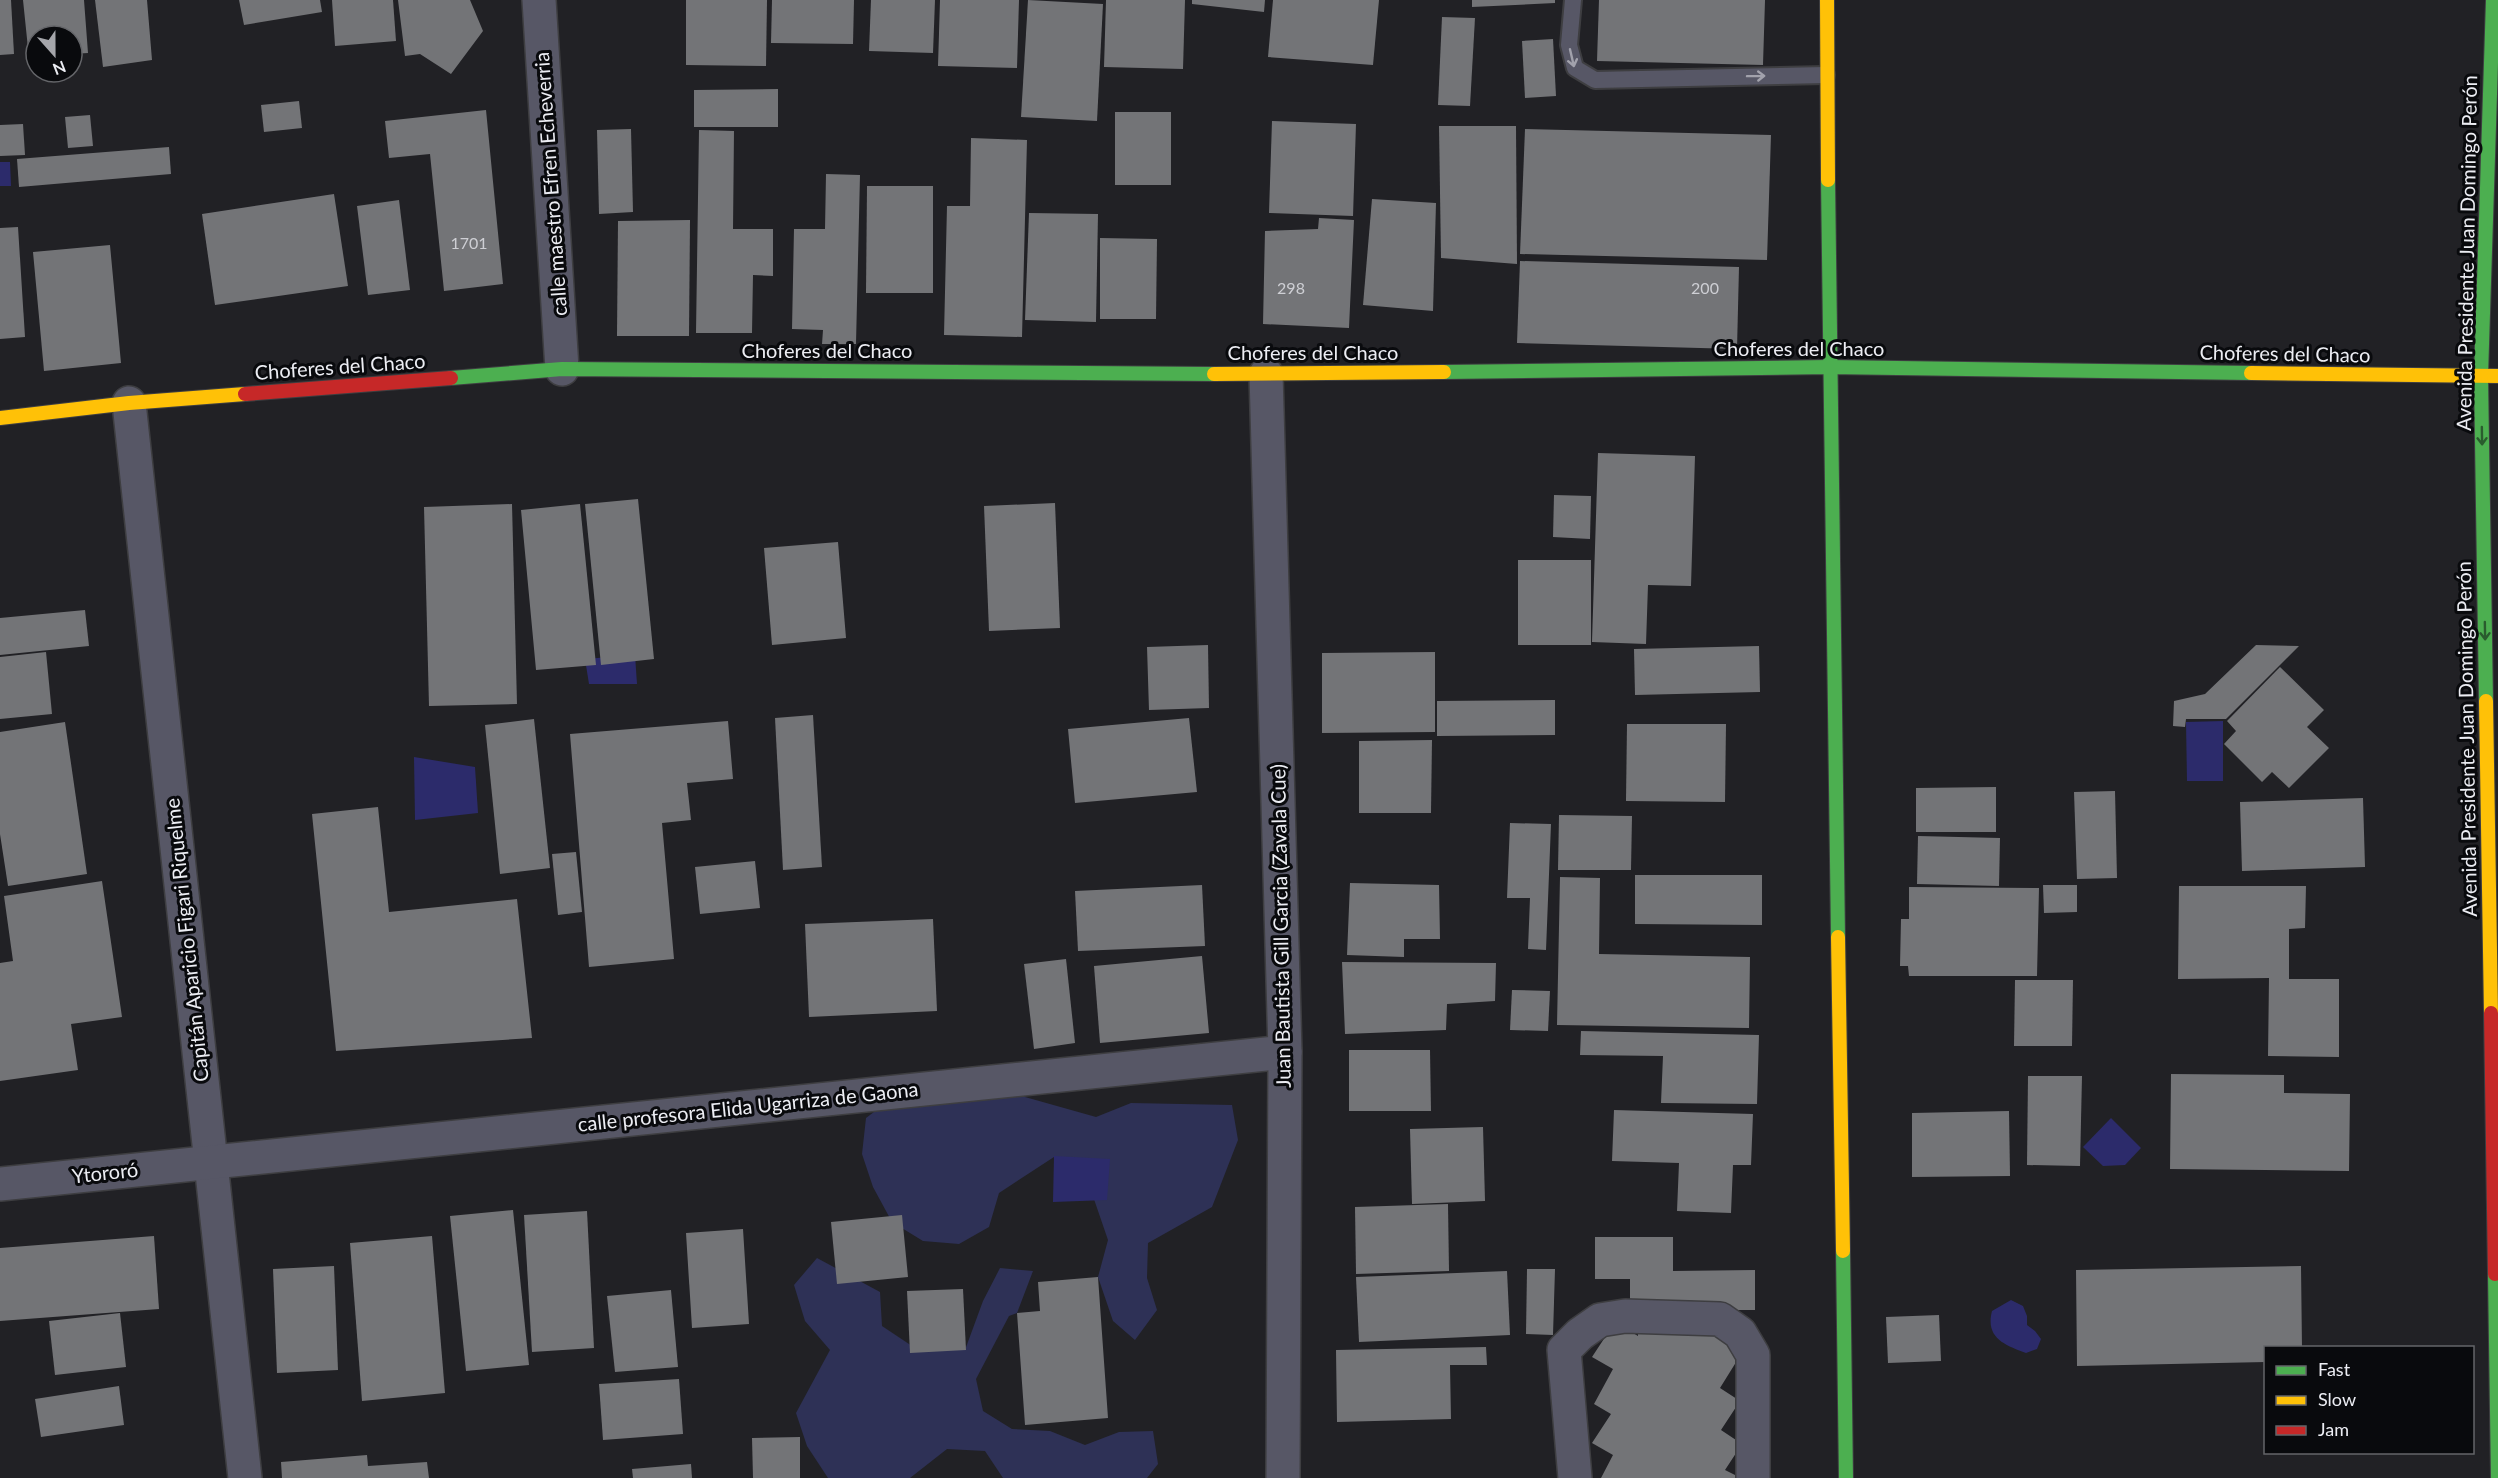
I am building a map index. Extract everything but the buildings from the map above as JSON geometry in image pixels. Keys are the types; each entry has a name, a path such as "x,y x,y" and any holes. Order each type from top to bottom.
{"street":[{"name":"calle maestro Efren Echeverria","path":"539,0 562,369"},
{"path":"1827,0 1829,367 1846,1478"},
{"name":"Avenida Presidente Juan Domingo Perón","path":"2493,0 2481,376 2498,1478"},
{"name":"Choferes del Chaco","path":"0,418 129,403 562,369 1266,374 1829,367 2498,376"},
{"name":"Juan Bautista Gill Garcia (Zavala Cue)","path":"1266,374 1285,1052 1283,1478"},
{"name":"Capitán Aparicio Figari Riquelme","path":"129,403 245,1478"},
{"name":"calle profesora Elida Ugarriza de Gaona","path":"211,1162 1285,1052"},
{"name":"Ytororó","path":"0,1184 211,1162"},
{"path":"1575,1478 1564,1350 1580,1334 1600,1320 1625,1316 1720,1319 1740,1333 1753,1355 1753,1478"}],"lane":[{"path":"1573,0 1569,45 1575,68 1595,80 1826,75"}],"shaded area":[{"path":"0,162 10,162 11,186 0,186"},
{"path":"635,655 637,684 589,684 585,659"},
{"path":"2223,721 2223,781 2187,781 2186,722"},
{"path":"414,757 475,767 478,813 415,820"},
{"path":"992,1080 1025,1097 1096,1117 1131,1103 1232,1105 1238,1140 1212,1207 1148,1243 1147,1278 1157,1310 1135,1340 1113,1321 1098,1277 1108,1240 1085,1173 1054,1157 999,1193 989,1227 959,1244 923,1241 892,1222 873,1187 862,1154 866,1118 895,1096"},
{"path":"2111,1118 2141,1148 2125,1165 2103,1166 2083,1147"},
{"path":"1054,1156 1110,1159 1107,1200 1053,1202"},
{"path":"817,1258 880,1292 882,1326 912,1346 965,1350 983,1301 1000,1268 1033,1271 1017,1313 1009,1316 976,1379 983,1411 1012,1429 1050,1431 1085,1445 1119,1432 1153,1431 1158,1464 1147,1478 1003,1478 985,1451 947,1449 910,1478 828,1478 807,1446 796,1413 830,1350 805,1321 794,1285"},
{"path":"2011,1300 2023,1306 2027,1316 2027,1325 2041,1339 2037,1349 2026,1353 2004,1343 1994,1334 1991,1328 1992,1311"}],"traffic: fast":[{"path":"2486,701 2481,376 2493,0"},
{"path":"1828,180 1838,937"},
{"path":"1444,372 1829,367 2251,373"},
{"path":"451,378 562,369 1214,374"},
{"path":"1843,1251 1846,1478"},
{"path":"2495,1274 2498,1478"}],"traffic: slow":[{"path":"1827,0 1828,180"},
{"path":"1214,374 1444,372"},
{"path":"2251,373 2498,376"},
{"path":"0,418 129,403 245,394"},
{"path":"2486,701 2491,1013"},
{"path":"1838,937 1843,1251"}],"traffic: jam":[{"path":"245,394 451,378"},
{"path":"2491,1013 2495,1274"}]}
